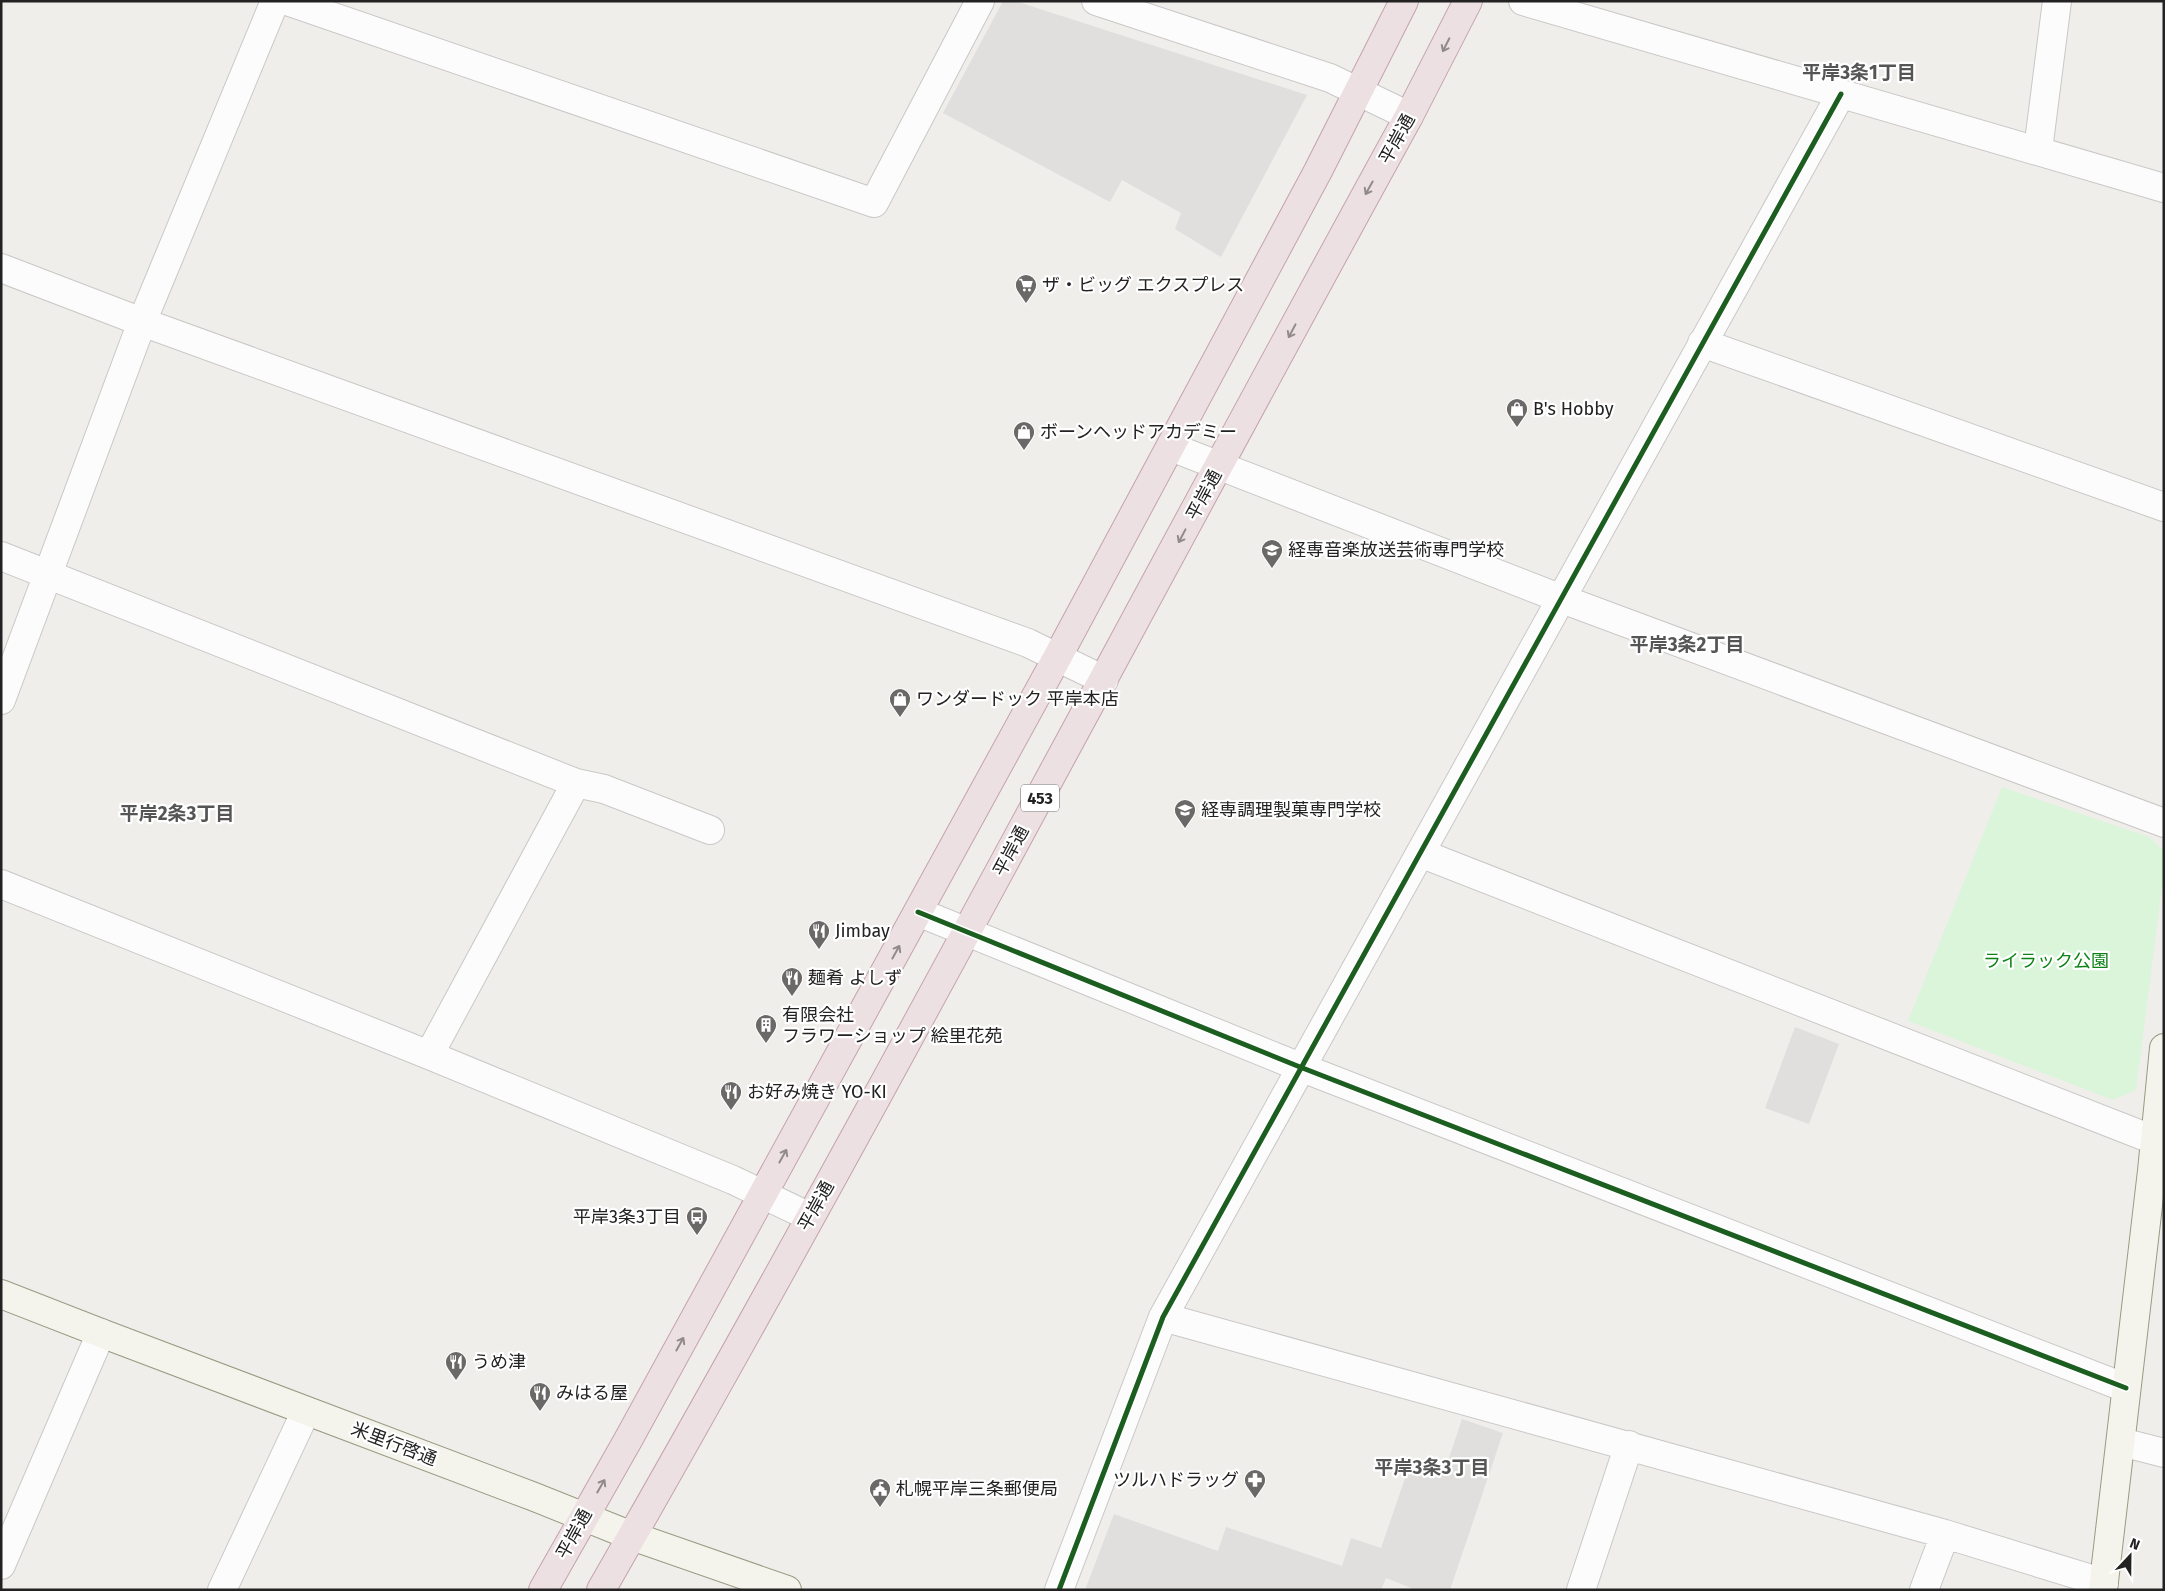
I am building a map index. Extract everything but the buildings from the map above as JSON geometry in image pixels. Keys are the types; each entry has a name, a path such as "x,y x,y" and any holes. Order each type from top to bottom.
{"highway":[{"name":"平岸通","path":"543,1590 583,1516 628,1440 1058,656 1360,91 1404,1"},
{"name":"平岸通","path":"601,1590 679,1456 967,932 1409,116 1468,1"}],"street":[{"path":"1,700 142,322 275,1"},
{"path":"287,1 874,203 980,1"},
{"path":"1096,1 1330,78 1409,116"},
{"path":"1523,1 2164,188"},
{"path":"2038,150 2058,1"},
{"path":"1059,1590 1163,1317 1841,94"},
{"path":"1,268 142,322 1010,636 1058,656 1104,680"},
{"path":"1702,343 2164,506"},
{"path":"1171,447 1562,599 2164,823"},
{"path":"1,556 576,783 604,790 710,830"},
{"path":"429,1055 576,783"},
{"path":"1420,853 2154,1140"},
{"path":"1,884 429,1055 763,1193 810,1217"},
{"path":"918,912 1300,1067 2126,1388"},
{"path":"1163,1317 1945,1534 2104,1587 2122,1442 2126,1388 2158,1173 2154,1140 2164,1048"},
{"name":"米里行啓通","path":"1,1294 632,1536 787,1590"},
{"path":"1,1565 101,1333"},
{"path":"222,1590 306,1411"},
{"path":"2122,1442 2164,1453"},
{"path":"1581,1590 1629,1445"},
{"path":"1924,1590 1945,1534"}],"green space":[{"name":"ライラック公園","path":"2002,787 2149,837 2164,851 2164,872 2136,1090 2113,1100 1908,1021"}],"shaded area":[{"path":"1003,1 1015,1 1307,95 1221,257 1175,229 1181,213 1122,180 1110,202 943,113"},
{"path":"1795,1027 1839,1044 1809,1124 1765,1108"},
{"path":"1462,1419 1503,1433 1450,1590 1416,1590 1386,1578 1381,1590 1085,1590 1114,1514 1218,1551 1226,1527 1342,1566 1351,1538 1381,1548 1412,1458 1445,1470"}],"cycle path":[{"path":"1059,1590 1163,1317 1841,94"},
{"path":"918,912 1300,1067 2126,1388"}],"place":[{"name":"ザ・ビッグ エクスプレス","path":"1026,304"},
{"name":"B's Hobby","path":"1517,428"},
{"name":"ボーンヘッドアカデミー","path":"1024,451"},
{"name":"経専音楽放送芸術専門学校","path":"1272,569"},
{"name":"ワンダードック 平岸本店","path":"900,718"},
{"name":"経専調理製菓専門学校","path":"1185,829"},
{"name":"Jimbay","path":"819,950"},
{"name":"麺肴 よしず","path":"792,997"},
{"name":"有限会社 フラワーショップ 絵里花苑","path":"766,1044"},
{"name":"お好み焼き YO-KI","path":"731,1111"},
{"name":"平岸3条3丁目","path":"697,1236"},
{"name":"うめ津","path":"456,1381"},
{"name":"みはる屋","path":"540,1412"},
{"name":"ツルハドラッグ","path":"1255,1499"},
{"name":"札幌平岸三条郵便局","path":"880,1508"}],"district":[{"name":"平岸3条1丁目","path":"1859,72"},
{"name":"平岸3条2丁目","path":"1687,644"},
{"name":"平岸2条3丁目","path":"177,813"},
{"name":"平岸3条3丁目","path":"1432,1467"}]}
